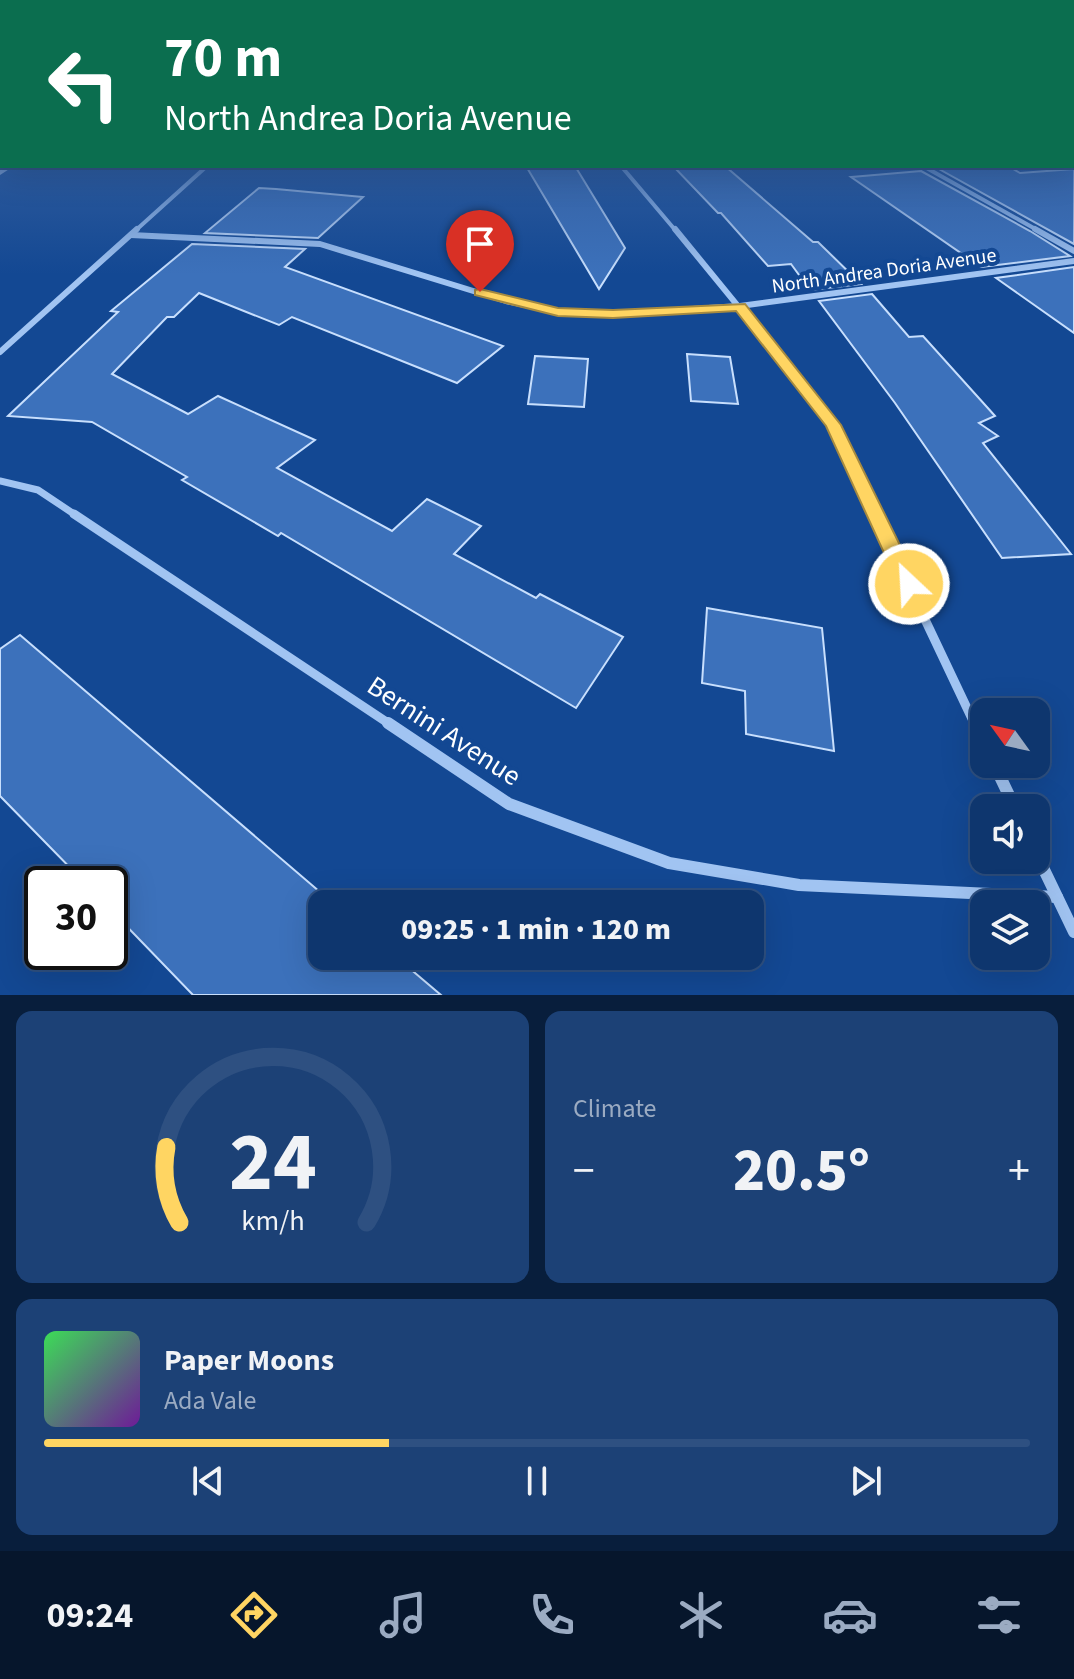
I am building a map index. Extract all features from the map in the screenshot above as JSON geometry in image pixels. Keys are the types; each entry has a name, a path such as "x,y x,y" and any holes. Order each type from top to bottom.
{"street":[{"path":"0,352 191,180"},
{"path":"633,180 740,306 833,425 970,714"},
{"path":"949,180 1074,251"},
{"name":"North Andrea Doria Avenue","path":"131,235 320,244 506,301 558,312 613,314 740,306 1074,261"},
{"name":"Bernini Avenue","path":"0,481 38,490 509,804 669,863 785,883 1057,897"},
{"path":"1046,874 1074,932"}],"building":[{"path":"535,180 584,180 625,248 599,289"},
{"path":"687,180 742,180 813,242 818,242 861,284 810,290 791,264 768,266"},
{"path":"856,180 938,180 1070,256 981,267"},
{"path":"960,180 1074,180 1074,244"},
{"path":"259,188 363,197 318,238 205,233"},
{"path":"192,244 305,249 285,267 503,346 457,383 292,317 279,325 199,293 174,317 167,317 112,374 188,414 218,396 315,440 277,468 392,531 427,499 481,526 454,554 536,598 540,594 623,637 576,708 281,533 278,536 182,480 187,477 92,422 8,416 118,312 111,311"},
{"path":"1074,267 1074,333 996,278"},
{"path":"872,294 909,337 923,336 995,416 979,423 998,436 983,443 1071,554 1002,558 895,403 819,301"},
{"path":"687,354 730,357 738,404 691,401"},
{"path":"535,356 588,359 584,407 528,404"},
{"path":"707,608 822,628 834,751 746,734 745,691 702,683"},
{"path":"20,635 318,890 308,890 308,970 412,970 441,995 193,995 128,928 128,866 68,866 0,796 0,649"}],"route":[{"path":"480,292 558,312 613,314 740,306 833,425 909,584"}]}
